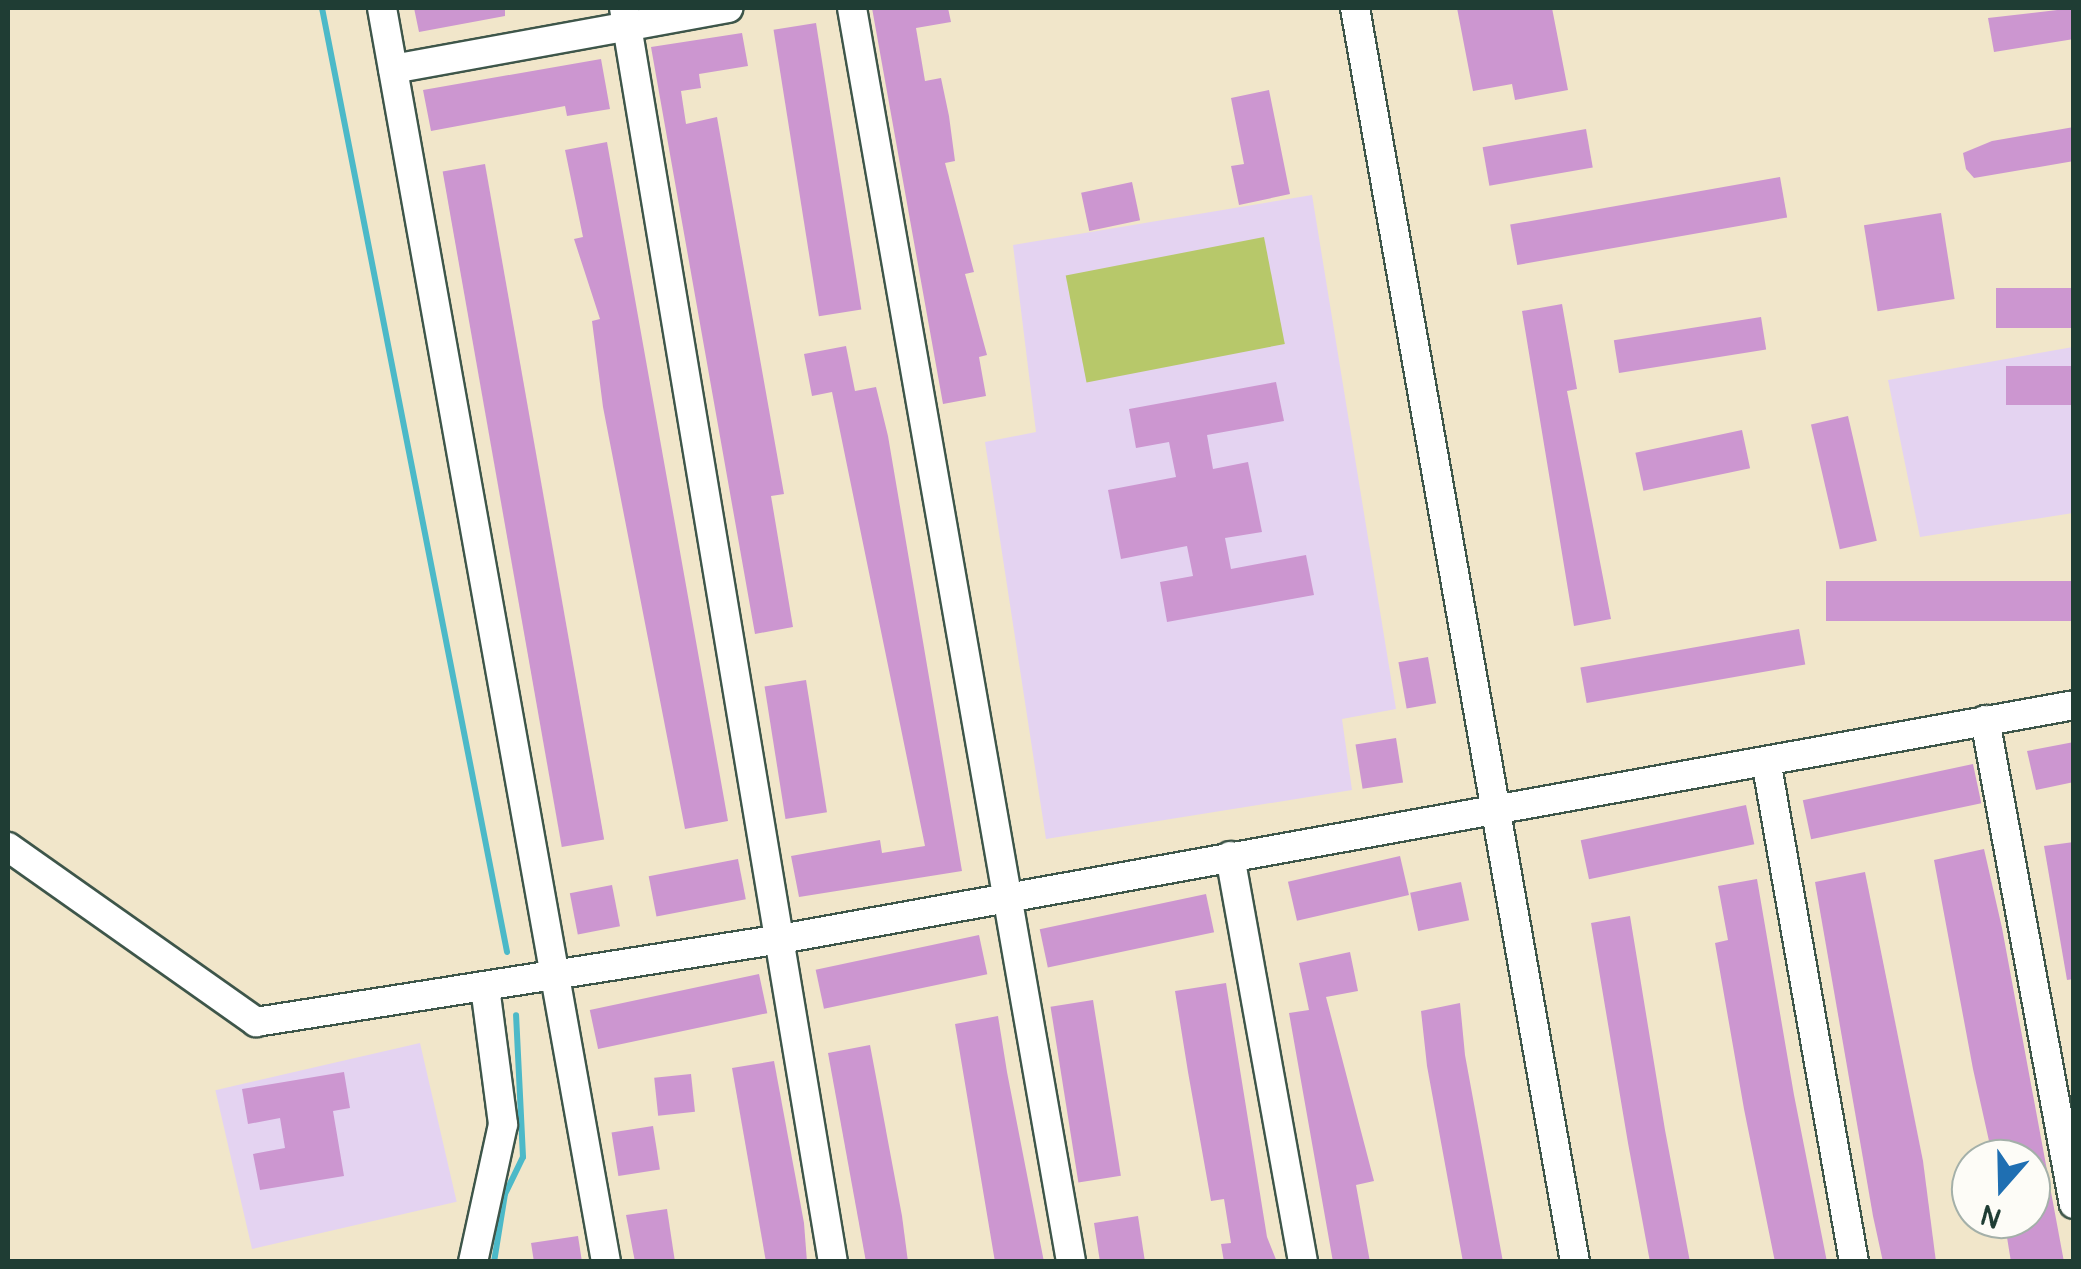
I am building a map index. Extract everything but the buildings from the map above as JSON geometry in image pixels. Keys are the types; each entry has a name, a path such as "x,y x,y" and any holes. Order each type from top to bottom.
{"street":[{"path":"382,8 606,1262"},
{"path":"393,70 625,17 728,8"},
{"path":"852,8 1070,1262"},
{"path":"1355,8 1575,1262"},
{"path":"625,17 776,940 833,1262"},
{"path":"8,847 256,1022 776,940 1005,893 1767,766 2074,705"},
{"path":"1985,720 2074,1204"},
{"path":"1767,766 1854,1262"},
{"path":"1230,856 1303,1262"},
{"path":"474,1262 502,1124 485,988"}],"shaded area":[{"path":"1312,195 1396,709 1342,719 1352,790 1046,839 985,442 1036,432 1013,245"},
{"path":"2073,347 2073,513 1920,537 1888,380"},
{"path":"420,1043 457,1202 252,1249 215,1090"}],"green space":[{"path":"1264,237 1285,344 1087,383 1066,276"}],"waterway":[{"path":"322,8 507,952"},
{"path":"494,1262 505,1194 523,1157 516,1015"}]}
